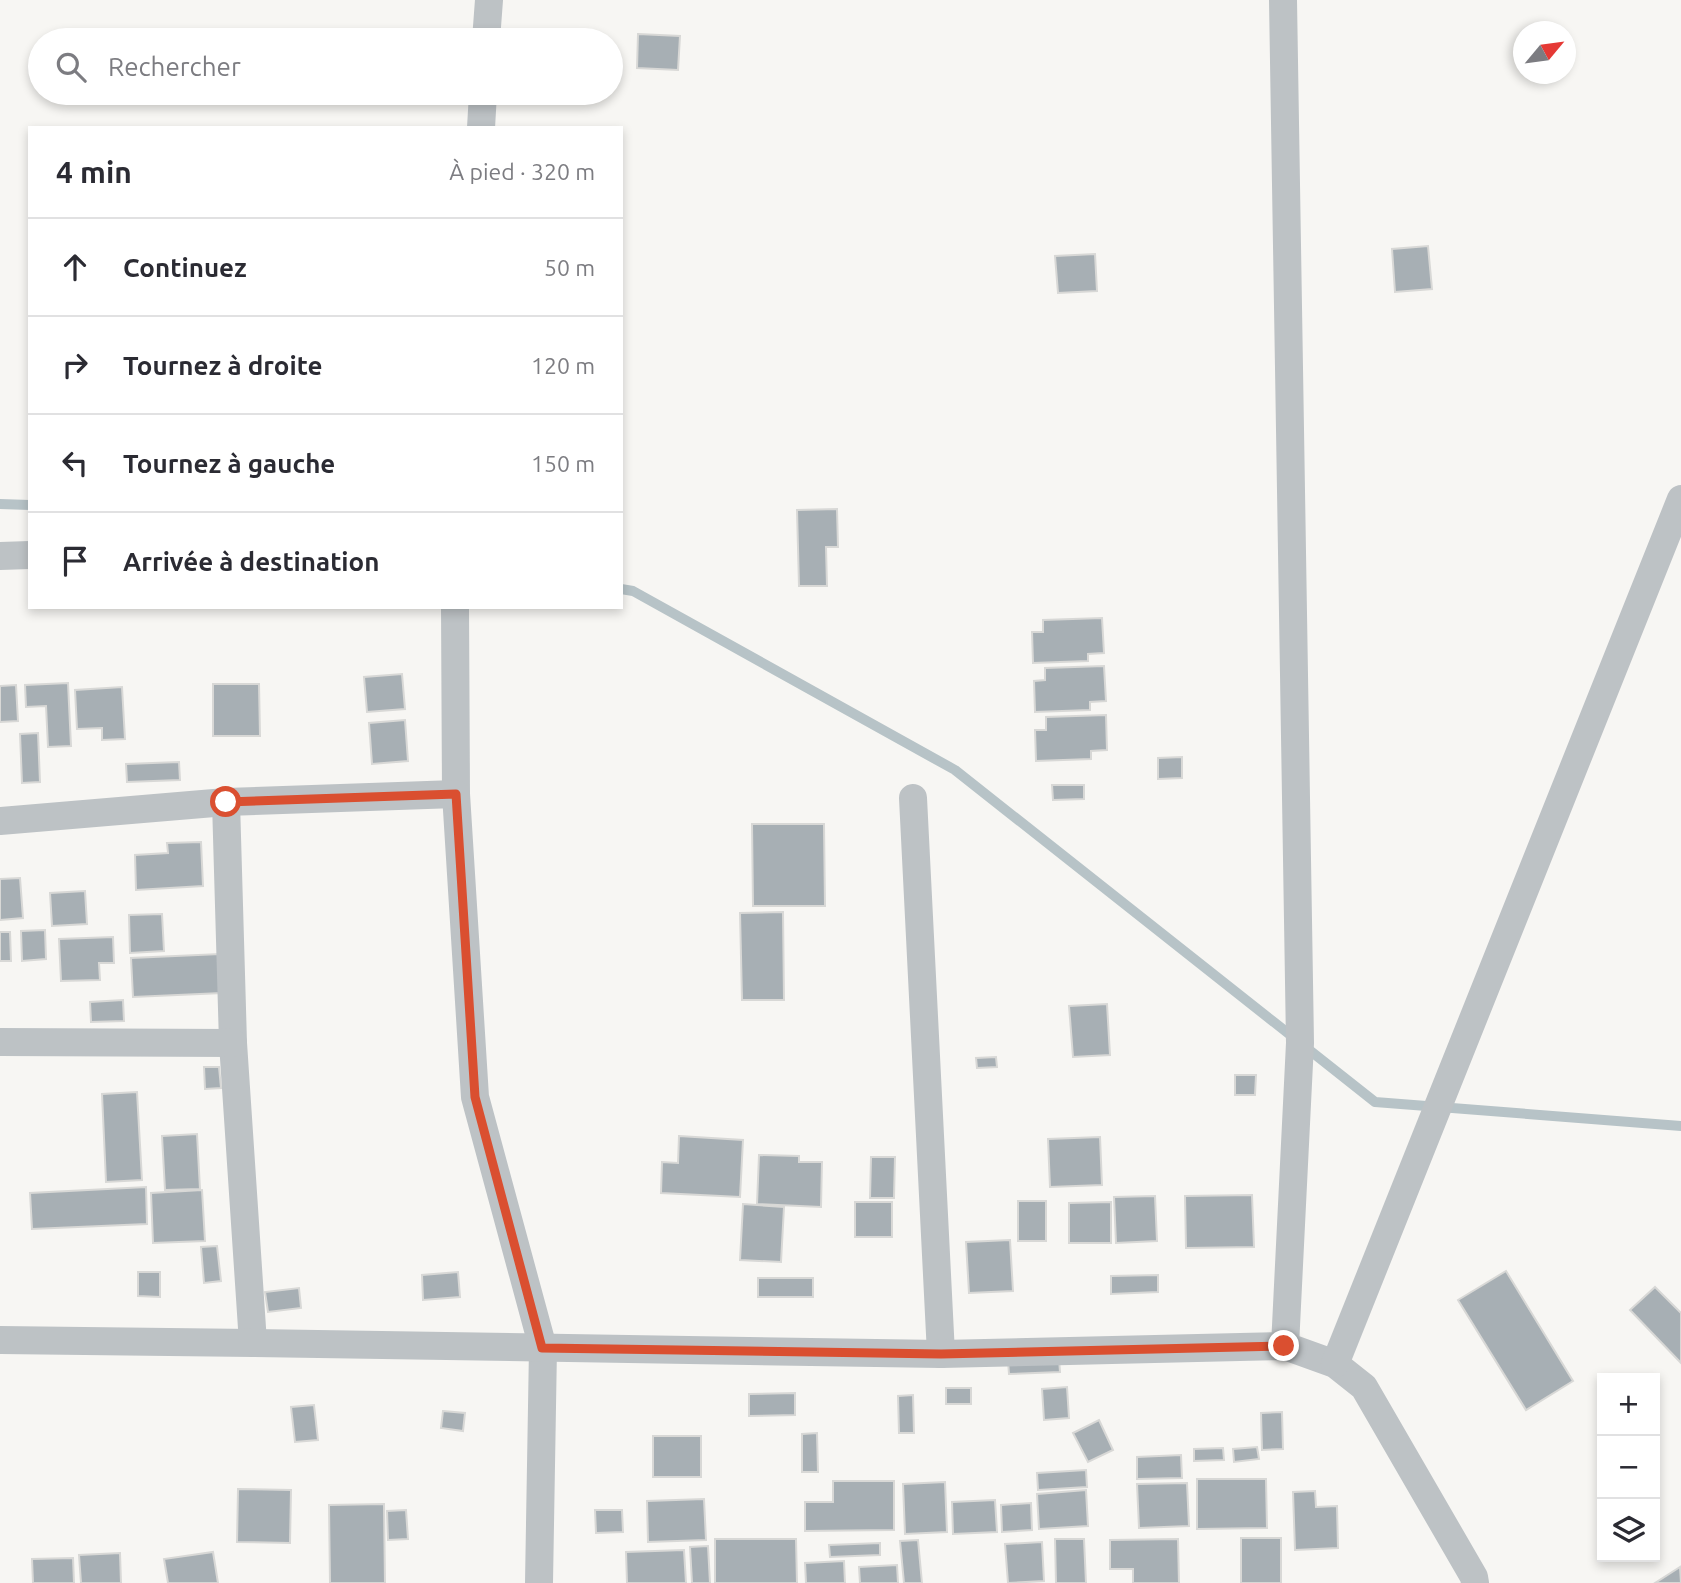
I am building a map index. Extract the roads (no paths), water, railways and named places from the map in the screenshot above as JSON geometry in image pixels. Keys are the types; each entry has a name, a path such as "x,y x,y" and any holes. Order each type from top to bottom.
{"street":[{"path":"487,28 489,0"},
{"path":"1283,0 1300,1043 1284,1346"},
{"path":"481,126 482,105"},
{"path":"1335,1364 1681,499"},
{"path":"0,556 28,555"},
{"path":"455,609 456,794 475,1097 542,1348 539,1583"},
{"path":"0,821 226,802 456,794"},
{"path":"913,798 941,1354"},
{"path":"226,802 233,1043 253,1343"},
{"path":"0,1042 233,1043"},
{"path":"0,1340 941,1354 1284,1346 1335,1364 1364,1387 1475,1583"}],"waterway":[{"path":"0,504 28,505"},
{"path":"623,589 633,591 955,770 1375,1102 1681,1126"}]}
